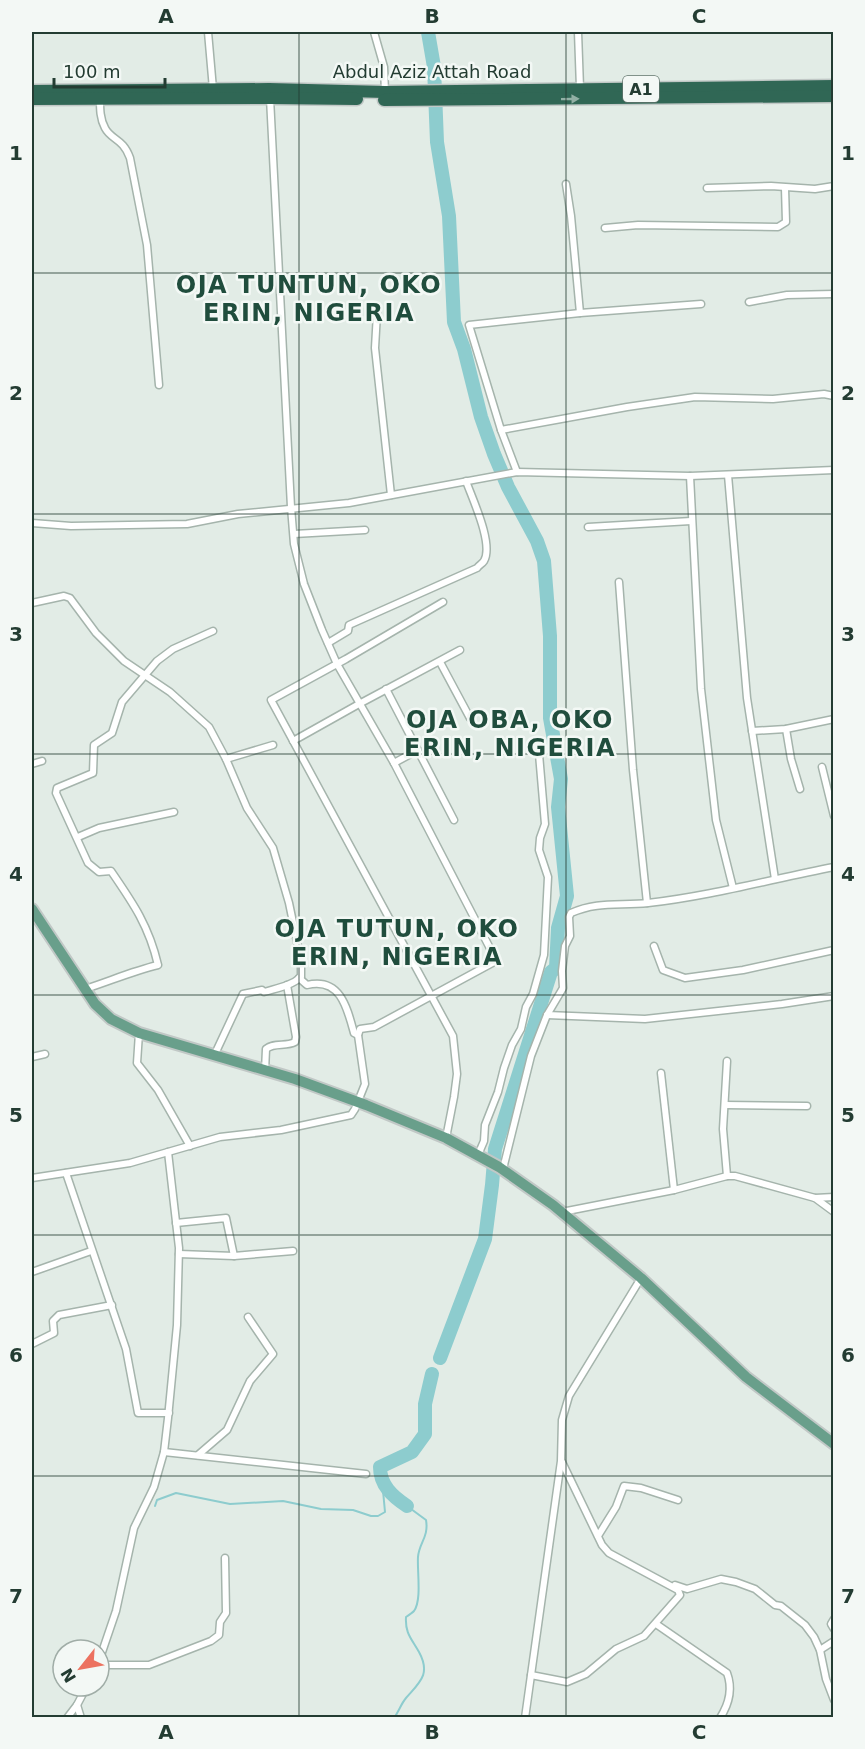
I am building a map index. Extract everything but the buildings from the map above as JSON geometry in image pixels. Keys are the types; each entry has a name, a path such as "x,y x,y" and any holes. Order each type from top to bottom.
{"highway":[{"name":"Abdul Aziz Attah Road","path":"448,96 580,88 834,86"},
{"name":"Abdul Aziz Attah Road","path":"32,91 213,89 270,93 425,96 834,96"},
{"name":"Abdul Aziz Attah Road","path":"32,99 385,92 425,96"}],"main road":[{"path":"32,909 95,1004 111,1019 139,1033 357,1102 446,1138 501,1168 561,1212 641,1278 747,1377 834,1444"}],"street":[{"path":"208,32 213,89"},
{"path":"374,32 384,67 385,92"},
{"path":"578,32 580,88"},
{"path":"32,1178 130,1163 220,1137 281,1130 351,1114 356,1109 357,1102 363,1093 364,1084 358,1035 360,1029 374,1027 494,962 494,956 394,763 337,664 304,584 294,544 291,507 270,93"},
{"path":"100,99 100,113 105,129 126,146 130,158 147,245 159,385"},
{"path":"566,184 580,313"},
{"path":"707,188 771,186 815,189 834,186"},
{"path":"605,228 638,225 778,227 786,222 785,188"},
{"path":"749,302 787,295 834,294"},
{"path":"514,473 469,325 580,313 701,304"},
{"path":"377,313 375,348 391,495"},
{"path":"501,430 695,397 773,399 824,394 834,396"},
{"path":"32,523 71,526 187,524 291,507 349,503 514,473 690,476 834,470"},
{"path":"728,475 747,698 775,879"},
{"path":"690,476 701,689 716,820 733,888"},
{"path":"328,643 348,631 349,625 477,568 484,561 487,547 485,536 466,481"},
{"path":"588,527 691,521"},
{"path":"294,534 365,530"},
{"path":"619,582 633,770 647,903"},
{"path":"32,603 64,596 70,598 96,633 124,661 170,692 209,727 247,808 273,848 289,903 301,961 299,978 294,983 264,992 262,990 243,994 214,1056"},
{"path":"443,602 271,700 453,1036 456,1074 446,1138"},
{"path":"85,989 123,974 158,965 147,928 138,910 111,871 99,872 88,863 56,793 57,788 93,773 93,747 112,733 122,702 157,661 172,649 213,631"},
{"path":"293,741 460,651"},
{"path":"440,662 470,718"},
{"path":"386,690 454,820"},
{"path":"752,731 786,729 834,719"},
{"path":"786,729 791,759 800,789"},
{"path":"226,759 273,745"},
{"path":"394,763 418,750"},
{"path":"478,1155 484,1141 485,1125 512,1045 521,1029 544,955 548,877 539,850 544,824 540,754"},
{"path":"32,764 42,761"},
{"path":"822,767 833,812"},
{"path":"78,837 99,828 174,812"},
{"path":"501,1168 531,1056 548,1015 563,988 561,971 565,946 570,936 569,918 571,914 593,905 647,903 834,867"},
{"path":"654,946 663,970 685,978 742,970 834,950"},
{"path":"299,978 307,985 319,982 332,987 347,1006 354,1033 358,1035"},
{"path":"265,1071 266,1048 295,1042 295,1027 287,985"},
{"path":"548,1015 645,1019 834,996"},
{"path":"139,1033 137,1063 158,1090 190,1146"},
{"path":"32,1057 45,1054"},
{"path":"726,1061 723,1129 727,1176"},
{"path":"661,1073 674,1190"},
{"path":"724,1105 807,1107"},
{"path":"107,1638 116,1611 134,1528 149,1500 164,1452 169,1413 177,1325 179,1254 168,1152"},
{"path":"66,1173 126,1349 138,1413 169,1413"},
{"path":"561,1212 674,1190 727,1176 735,1176 814,1198 834,1197"},
{"path":"814,1198 834,1212"},
{"path":"176,1223 226,1218 234,1256"},
{"path":"32,1272 91,1251"},
{"path":"179,1254 234,1256 293,1251"},
{"path":"525,1718 561,1461 562,1420 569,1396 641,1278"},
{"path":"32,1344 54,1334 53,1321 59,1315 112,1305"},
{"path":"198,1455 227,1430 250,1382 273,1354 248,1317"},
{"path":"164,1452 366,1474"},
{"path":"531,1675 567,1682 575,1680 586,1674 616,1649 644,1636 680,1595 678,1590 617,1558 602,1545 561,1461"},
{"path":"598,1536 616,1507 624,1486 641,1488 678,1500"},
{"path":"111,1663 149,1665 211,1641 219,1635 221,1618 226,1613 225,1558"},
{"path":"663,1582 687,1589 721,1580 749,1586 775,1605 781,1606 805,1625 820,1650 826,1679 834,1700"},
{"path":"834,1620 831,1624 834,1629"},
{"path":"656,1624 727,1673 730,1683 728,1705 720,1718"},
{"path":"820,1650 834,1641"},
{"path":"67,1718 81,1698"},
{"path":"77,1705 81,1718"}],"waterway":[{"path":"428,32 434,67 437,142 449,216 454,322 494,454 508,487 537,541 544,561 550,636 550,718 561,779 558,807 567,896 558,928 556,968 551,972 495,1149 485,1239 440,1358"},
{"path":"407,1506 388,1490 382,1479 380,1467 412,1452 425,1434 425,1404 432,1374"},
{"path":"155,1506 157,1500 176,1493 230,1504 283,1501 321,1509 353,1510 378,1516 385,1512 382,1480"},
{"path":"394,1718 424,1672 419,1652 408,1631 406,1617 414,1611 418,1600 418,1557 427,1526 426,1520 407,1506"}],"district":[{"name":"OJA TUNTUN, OKO ERIN, NIGERIA","path":"309,299"},
{"name":"OJA OBA, OKO ERIN, NIGERIA","path":"510,734"},
{"name":"OJA TUTUN, OKO ERIN, NIGERIA","path":"397,943"}]}
